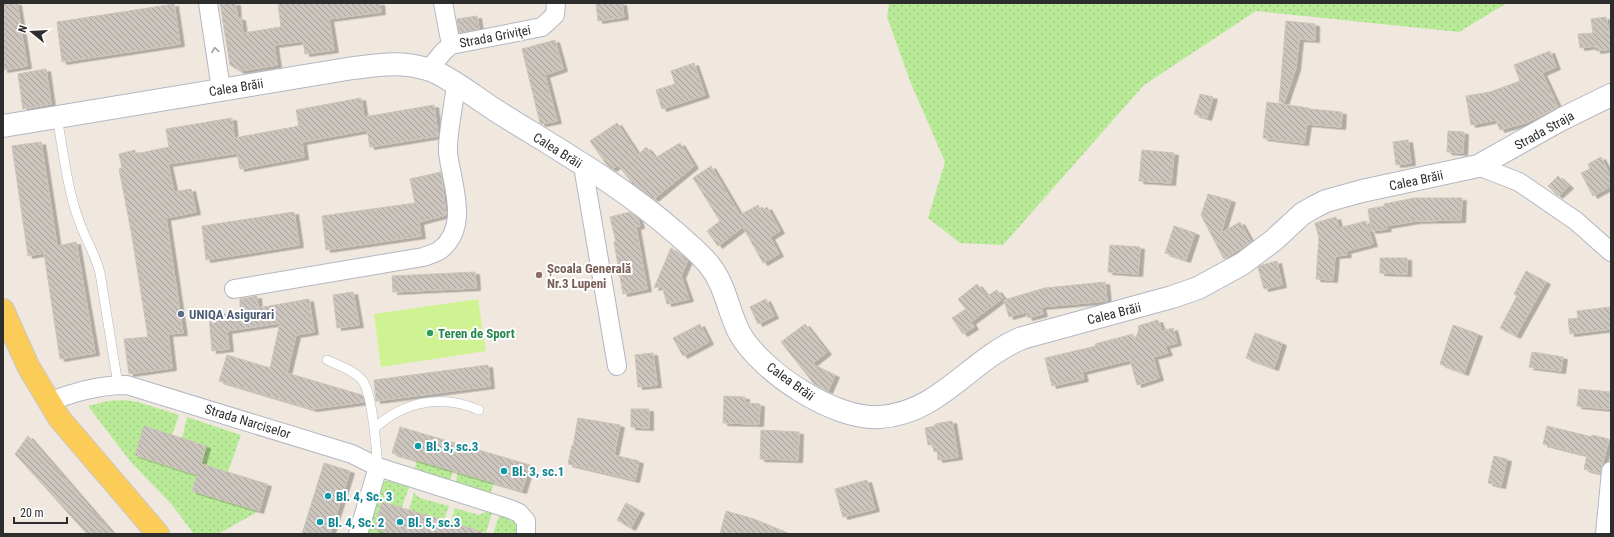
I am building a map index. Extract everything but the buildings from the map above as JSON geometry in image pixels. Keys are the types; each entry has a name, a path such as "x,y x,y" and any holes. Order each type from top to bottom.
{"main road":[{"name":"Calea Brăii","path":"3,126 221,89 396,63 429,69 583,166 649,210 709,264 718,277 741,334 748,345 780,375 808,395 839,411 859,416 878,418 900,415 919,409 932,401 992,353 1005,345 1022,338 1172,298 1204,286 1242,264 1274,240 1302,214 1326,201 1362,191 1478,166"},
{"name":"Strada Straja","path":"1478,166 1562,119 1611,95"},
{"path":"3,310 28,366 48,402 72,435 158,534"}],"street":[{"path":"208,3 221,89"},
{"path":"443,3 451,45"},
{"name":"Strada Griviţei","path":"429,69 444,50 451,45 542,28 555,15 556,3"},
{"path":"234,289 424,257 440,251 448,242 454,230 459,212 448,151 456,85"},
{"path":"583,166 617,366"},
{"path":"1478,166 1519,182 1576,221 1611,252"},
{"name":"Strada Narciselor","path":"48,402 75,392 108,385 127,385 352,454 378,467 510,509 519,513 526,521 526,534"},
{"path":"358,534 378,467"},
{"path":"1605,534 1611,471"}],"lane":[{"path":"57,118 78,218 95,255 100,272 118,385"},
{"path":"327,360 362,379 366,387 374,429 378,467"},
{"path":"374,429 384,419 396,412 419,403 434,401 457,403 479,410"}],"green space":[{"path":"889,3 1507,3 1459,32 1256,11 1144,85 1003,245 960,243 928,218 945,162 910,81 887,17"},
{"name":"Teren de Sport","path":"478,299 486,351 381,367 374,314"},
{"path":"124,400 138,402 179,415 172,435 144,426 135,455 197,475 192,491 259,511 218,534 194,534 172,505 130,461 88,406 108,401"},
{"path":"187,417 241,435 228,472 201,464 206,446 182,438"},
{"path":"417,460 453,471 450,482 414,471"},
{"path":"458,472 494,483 490,495 455,484"},
{"path":"390,480 410,485 392,534 366,534 383,482"},
{"path":"414,493 420,498 449,506 444,520 409,510"},
{"path":"455,508 479,515 493,510 486,533 451,522"},
{"path":"500,513 513,517 522,534 493,534"}],"place":[{"name":"Școala Generală Nr.3 Lupeni","path":"539,275"},
{"name":"UNIQA Asigurari","path":"181,314"},
{"name":"Teren de Sport","path":"430,333"},
{"name":"Bl. 3, sc.3","path":"418,446"},
{"name":"Bl. 3, sc.1","path":"504,471"},
{"name":"Bl. 4, Sc. 3","path":"328,496"},
{"name":"Bl. 4, Sc. 2","path":"320,522"},
{"name":"Bl. 5, sc.3","path":"400,522"}]}
